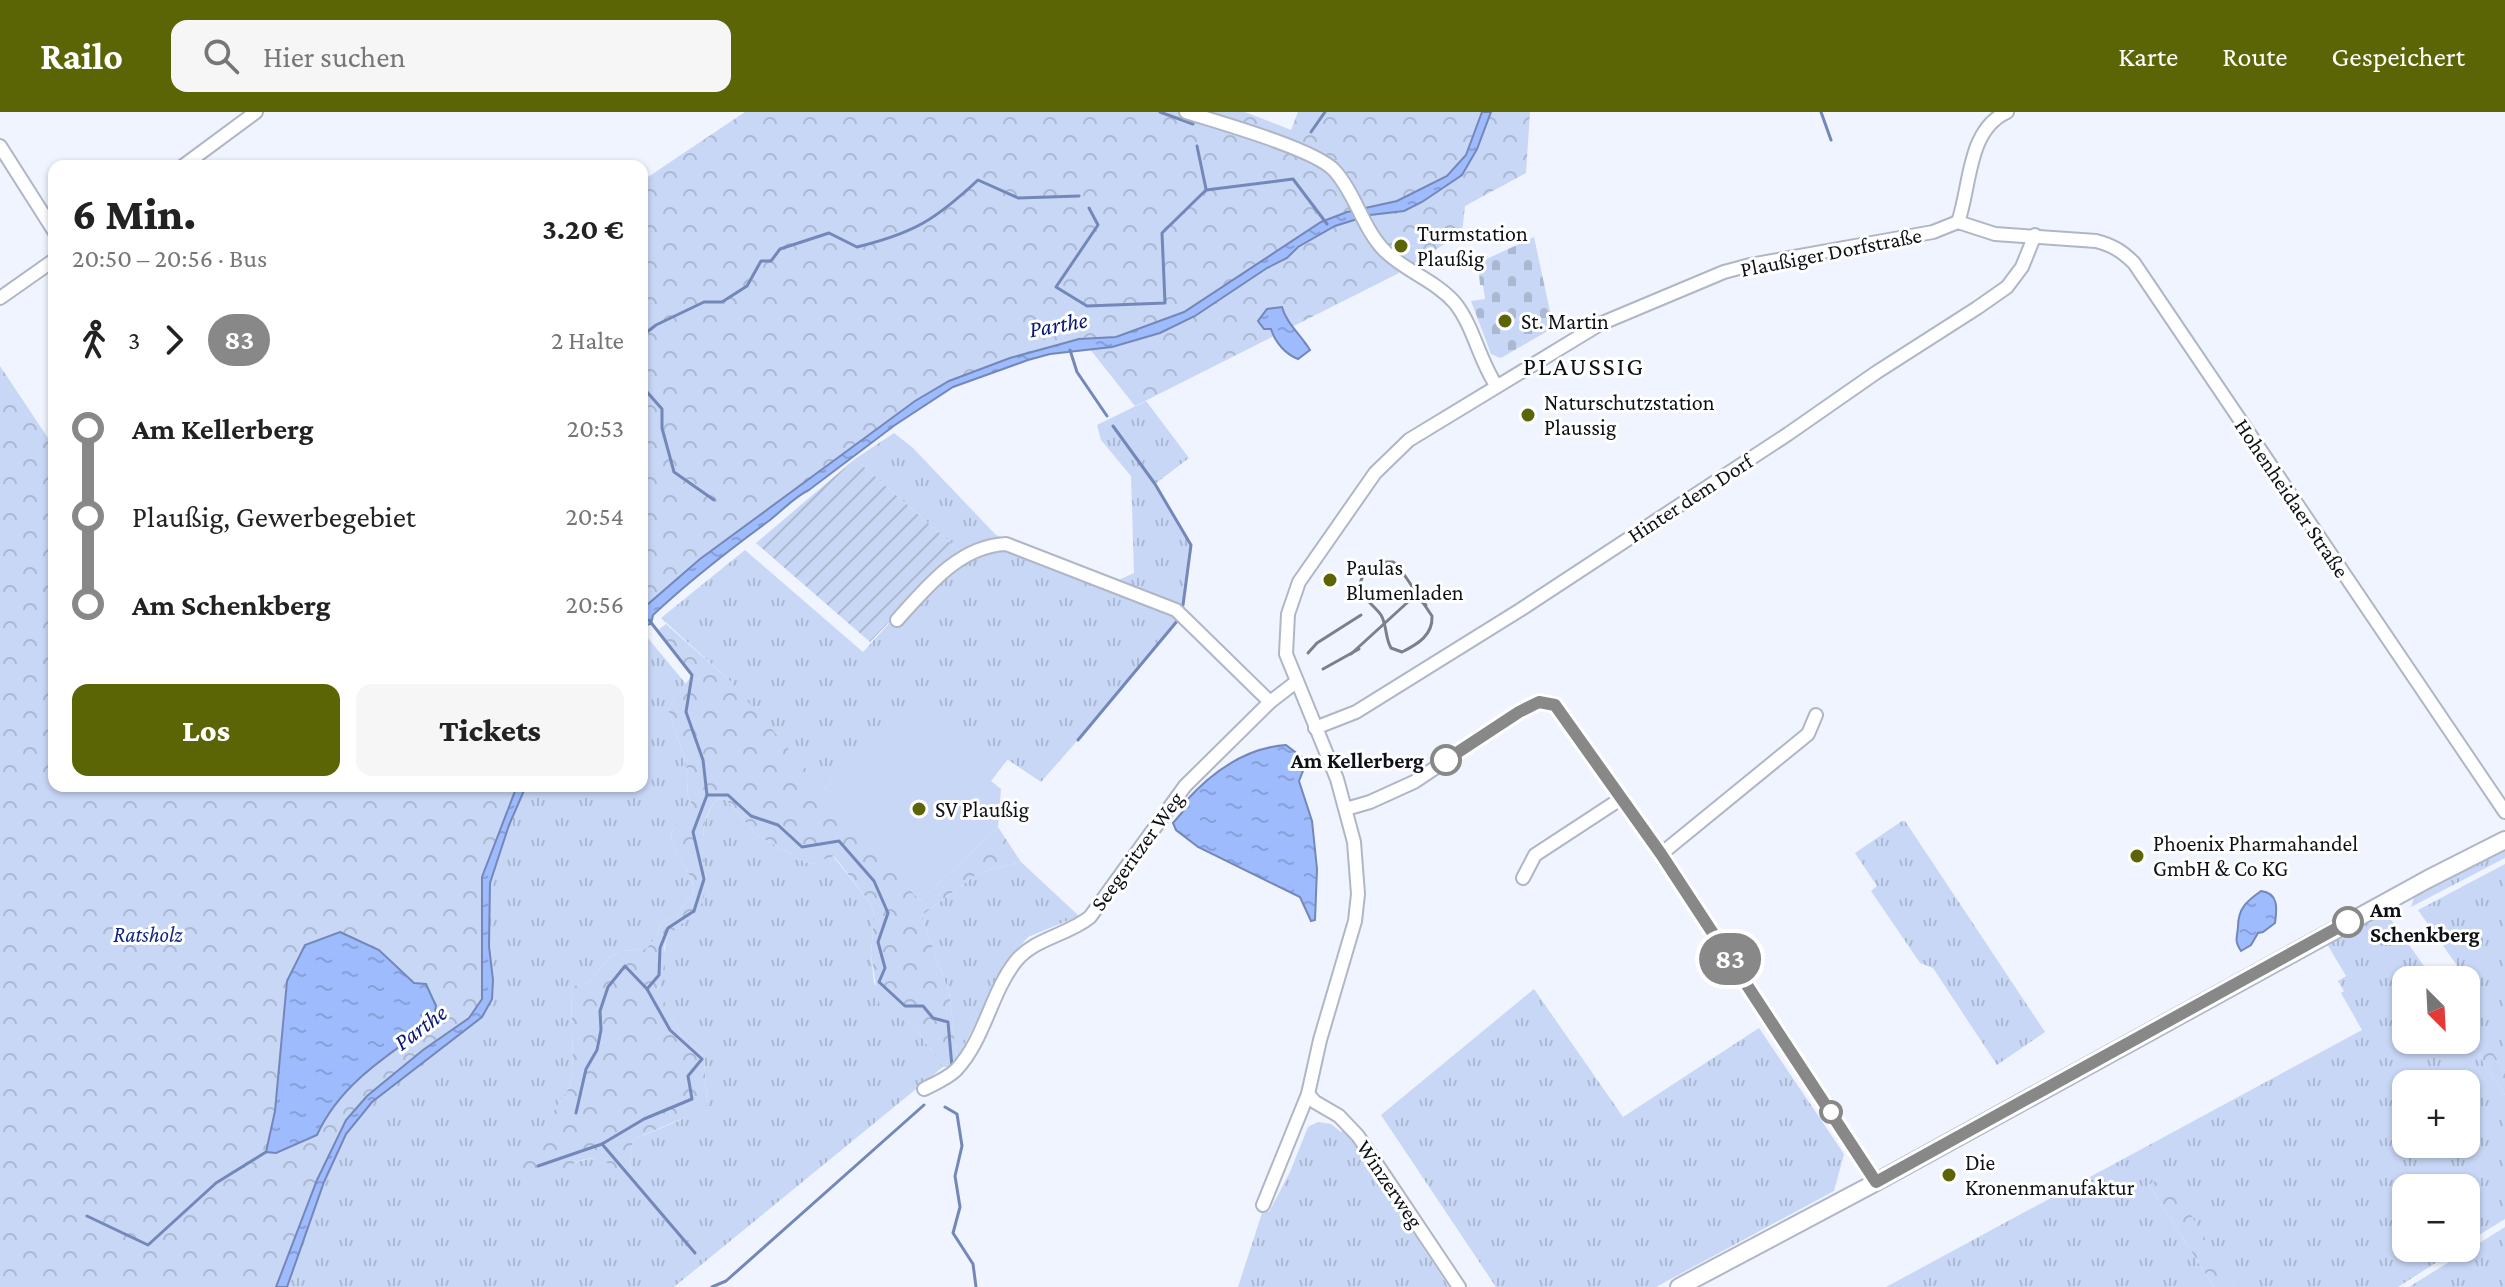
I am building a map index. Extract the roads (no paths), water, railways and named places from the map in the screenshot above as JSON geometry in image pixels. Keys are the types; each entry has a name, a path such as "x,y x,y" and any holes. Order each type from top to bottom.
{"main road":[{"path":"1679,1287 2348,922 2505,840"}],"street":[{"path":"191,160 256,112"},
{"path":"1186,112 1305,152 1333,169 1386,252 1426,278 1457,305 1496,385"},
{"path":"2001,113 1984,130 1978,142 1965,204 1958,222 1986,232 2040,236"},
{"path":"0,146 48,222"},
{"name":"Plaußiger Dorfstraße","path":"1263,1205 1308,1094 1320,1040 1355,921 1358,894 1346,809 1337,779 1286,654 1288,614 1299,582 1375,473 1409,440 1600,324 1724,272 1933,232 1958,222"},
{"name":"Hinter dem Dorf","path":"1315,728 1356,712 1520,610 1977,308 2007,287 2040,236"},
{"name":"Hohenheidaer Straße","path":"2040,236 2110,244 2134,263 2505,812"},
{"path":"0,298 48,264"},
{"path":"897,620 954,563 989,545 1006,544 1176,610 1270,702"},
{"name":"Seegeritzer Weg","path":"924,1089 955,1072 980,1034 1016,961 1034,947 1090,917 1185,786 1270,702 1296,682"},
{"path":"1346,809 1414,782 1539,702 1555,705 1661,854 1876,1182"},
{"path":"1661,854 1808,734 1816,715"},
{"path":"1523,878 1535,855 1622,798"},
{"name":"Winzerweg","path":"1308,1094 1315,1102 1339,1116 1358,1136 1459,1287"}],"water":[{"path":"1482,112 1491,112 1477,149 1462,175 1422,202 1404,211 1370,215 1335,226 1195,316 1160,333 1112,347 1050,354 953,387 895,425 793,500 681,590 653,615 648,625 648,604 700,559 915,401 949,381 1010,358 1079,339 1116,337 1184,312 1321,222 1347,212 1397,201 1447,176 1466,155"},
{"path":"1282,307 1290,324 1310,350 1298,359 1281,347 1271,329 1264,329 1258,321 1267,309"},
{"path":"1286,745 1307,761 1299,781 1312,821 1317,869 1315,920 1311,921 1300,897 1198,847 1176,830 1173,823 1186,808 1186,801 1219,771 1243,756"},
{"path":"515,792 523,792 490,883 492,999 482,1017 372,1102 346,1134 324,1182 287,1287 276,1287 317,1180 346,1120 367,1096 423,1050 469,1018 482,999 482,877"},
{"path":"2261,891 2274,898 2275,923 2258,933 2251,945 2241,951 2236,939 2240,915 2248,902"},
{"name":"Parthe","path":"340,932 379,950 414,983 426,984 436,1006 433,1023 352,1086 338,1100 317,1135 276,1153 266,1152 275,1111 287,981 305,945"}],"waterway":[{"path":"1160,112 1193,124"},
{"path":"1311,132 1325,112"},
{"path":"1821,112 1831,140"},
{"path":"1197,146 1206,189"},
{"name":"Parthe","path":"1089,208 1098,225 1056,287 1087,306 1165,303 1162,233 1206,190 1293,179 1327,224"},
{"path":"648,331 704,302 722,302 747,286 761,261 771,261 780,249 829,233 857,247 894,236 936,215 978,180 1018,198 1079,196"},
{"path":"1070,350 1077,372 1107,416"},
{"path":"648,393 662,409 662,428 674,472 714,500"},
{"path":"1113,426 1155,484 1191,545 1183,605"},
{"path":"649,620 692,675 686,712 703,760 707,795 728,795 751,816 778,825 802,847 839,841 874,881 888,913 878,942 885,968 879,982 905,1006 923,1006 933,1018 948,1022 952,1067"},
{"path":"1078,740 1178,620"},
{"path":"538,1166 602,1144 644,1119 692,1099 688,1076 702,1059 670,1030 647,989 659,975 660,948 668,928 694,911 704,879 693,832 707,795"},
{"path":"576,1113 586,1069 597,1050 601,1030 600,1011 608,987 625,966 647,989"},
{"path":"712,1287 726,1281 924,1105"},
{"path":"945,1107 957,1114 962,1146 955,1176 960,1207 953,1233 973,1264 976,1287"},
{"path":"602,1144 695,1253"},
{"path":"87,1216 148,1245 216,1183 266,1152"}],"railway":[{"path":"1384,562 1393,562 1399,567 1432,616 1427,634 1402,652 1391,648 1381,615 1360,588 1363,576 1384,562"},
{"path":"1351,654 1409,601 1418,599 1426,605"},
{"path":"1308,653 1317,643 1361,615"},
{"path":"1323,669 1359,649"}],"place":[{"name":"Turmstation Plaußig","path":"1401,246"},
{"name":"St. Martin","path":"1505,321"},
{"name":"Naturschutzstation Plaussig","path":"1528,415"},
{"name":"Paulas Blumenladen","path":"1330,580"},
{"name":"Am Kellerberg","path":"1446,760"},
{"name":"SV Plaußig","path":"919,809"},
{"name":"Phoenix Pharmahandel GmbH & Co KG","path":"2137,856"},
{"name":"Am Schenkberg","path":"2348,922"},
{"name":"Die Kronenmanufaktur","path":"1949,1175"}],"district":[{"name":"PLAUSSIG","path":"1584,366"}],"park label":[{"name":"Ratsholz","path":"148,934"}]}
